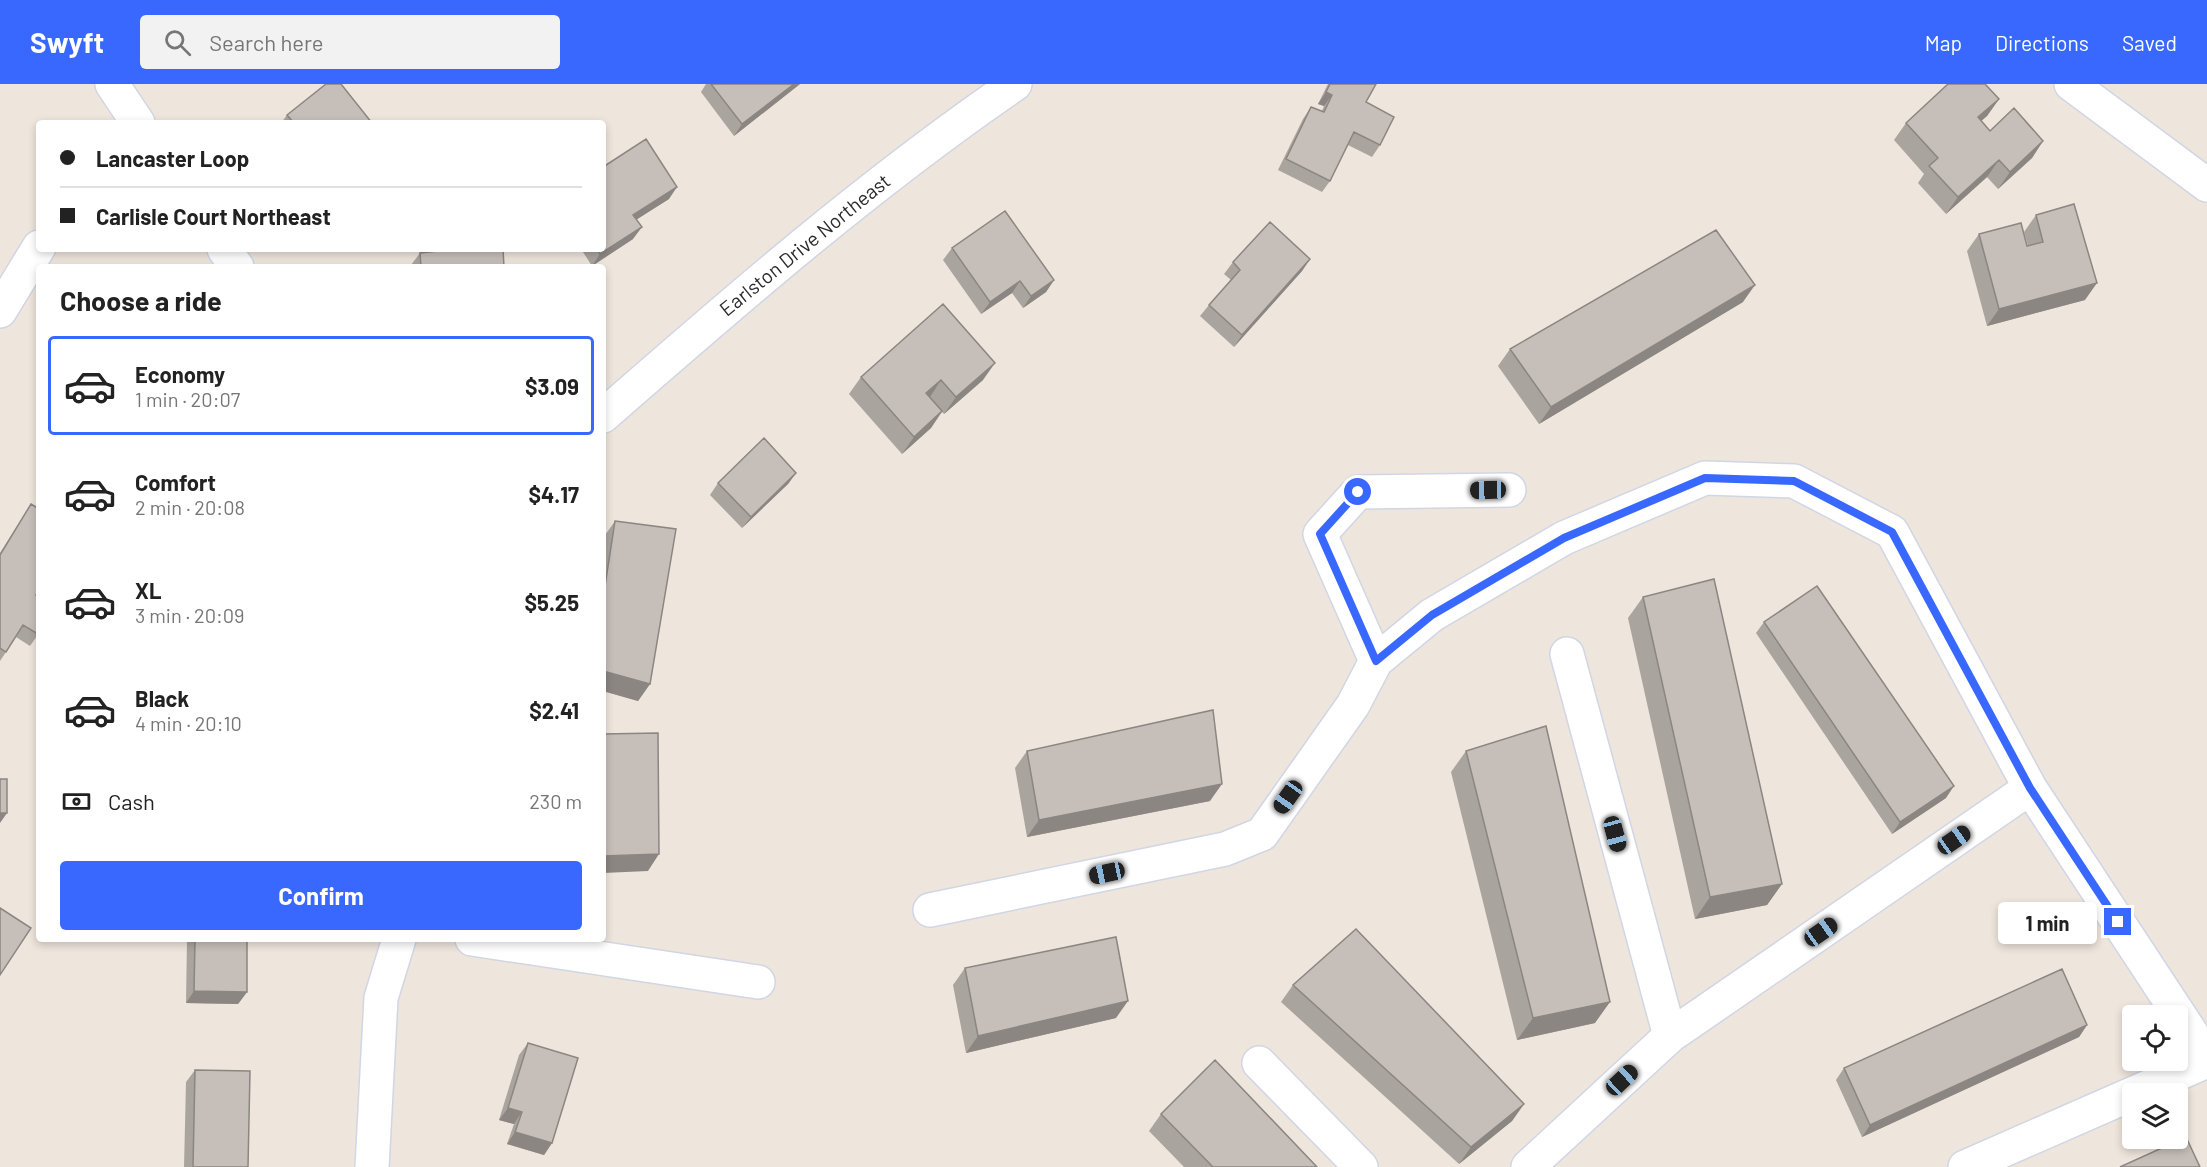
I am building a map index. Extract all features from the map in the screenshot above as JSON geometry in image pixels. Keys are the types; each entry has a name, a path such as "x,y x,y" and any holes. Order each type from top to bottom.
{"street":[{"path":"112,84 136,120"},
{"name":"Earlston Drive Northeast","path":"606,414 756,282 842,211 947,131 1015,84"},
{"path":"2071,84 2207,185"},
{"path":"0,311 36,252"},
{"path":"930,910 1225,849 1262,834 1353,705 1376,661 1432,615 1564,538 1705,478 1794,481 1892,532 2030,788 2207,1059 1965,1167"},
{"path":"1376,661 1320,534 1358,492 1509,490"},
{"path":"1567,654 1670,1036"},
{"path":"1528,1167 1670,1036 2030,788"},
{"path":"372,1167 381,998 398,942"},
{"path":"492,942 758,982"},
{"path":"1259,1063 1360,1167"}],"building":[{"path":"326,84 341,84 370,120 291,120 287,115"},
{"path":"711,84 794,84 742,124"},
{"path":"1330,84 1376,84 1366,102 1394,117 1380,145 1354,132 1330,181 1286,159 1311,107 1324,112 1332,95 1326,92"},
{"path":"1948,84 1985,84 1999,99 1978,117 1990,131 2014,108 2043,141 2010,172 1999,160 1958,197 1929,166 1938,158 1906,123"},
{"path":"646,139 677,187 633,215 642,227 606,250 606,165"},
{"path":"2074,204 2097,283 1999,309 1979,234 2021,223 2027,246 2043,242 2036,215"},
{"path":"1005,211 1054,280 1031,296 1020,281 990,302 952,248"},
{"path":"1270,222 1310,259 1242,335 1209,305 1240,270 1233,262"},
{"path":"1716,230 1755,285 1551,407 1510,349"},
{"path":"503,252 504,264 421,264 420,253"},
{"path":"943,304 995,363 956,397 941,380 926,393 942,411 914,437 861,377"},
{"path":"764,438 796,473 751,517 718,483"},
{"path":"31,504 36,507 36,633 23,625 6,652 0,648 0,555"},
{"path":"615,521 676,529 650,684 606,672 606,580"},
{"path":"1714,579 1782,884 1710,897 1643,597"},
{"path":"1817,586 1954,786 1900,822 1764,622"},
{"path":"1213,710 1222,784 1039,820 1027,751"},
{"path":"1546,726 1610,1002 1533,1018 1466,751"},
{"path":"658,733 659,854 606,856 606,734"},
{"path":"0,779 7,779 7,813 0,813"},
{"path":"0,908 31,928 0,975"},
{"path":"1356,929 1524,1104 1471,1147 1293,985"},
{"path":"1116,937 1128,1001 978,1036 965,968"},
{"path":"195,942 247,942 247,992 194,991"},
{"path":"2062,969 2087,1025 1870,1125 1844,1068"},
{"path":"528,1043 578,1058 552,1143 515,1132 522,1112 508,1108"},
{"path":"1215,1060 1317,1167 1213,1167 1161,1114"},
{"path":"195,1070 250,1071 248,1167 193,1167"},
{"path":"2188,1141 2200,1167 2120,1167 2160,1149 2188,1149"}],"route":[{"path":"1358,492 1320,534 1376,661 1432,615 1564,538 1705,478 1794,481 1892,532 2030,788 2118,922"}]}
